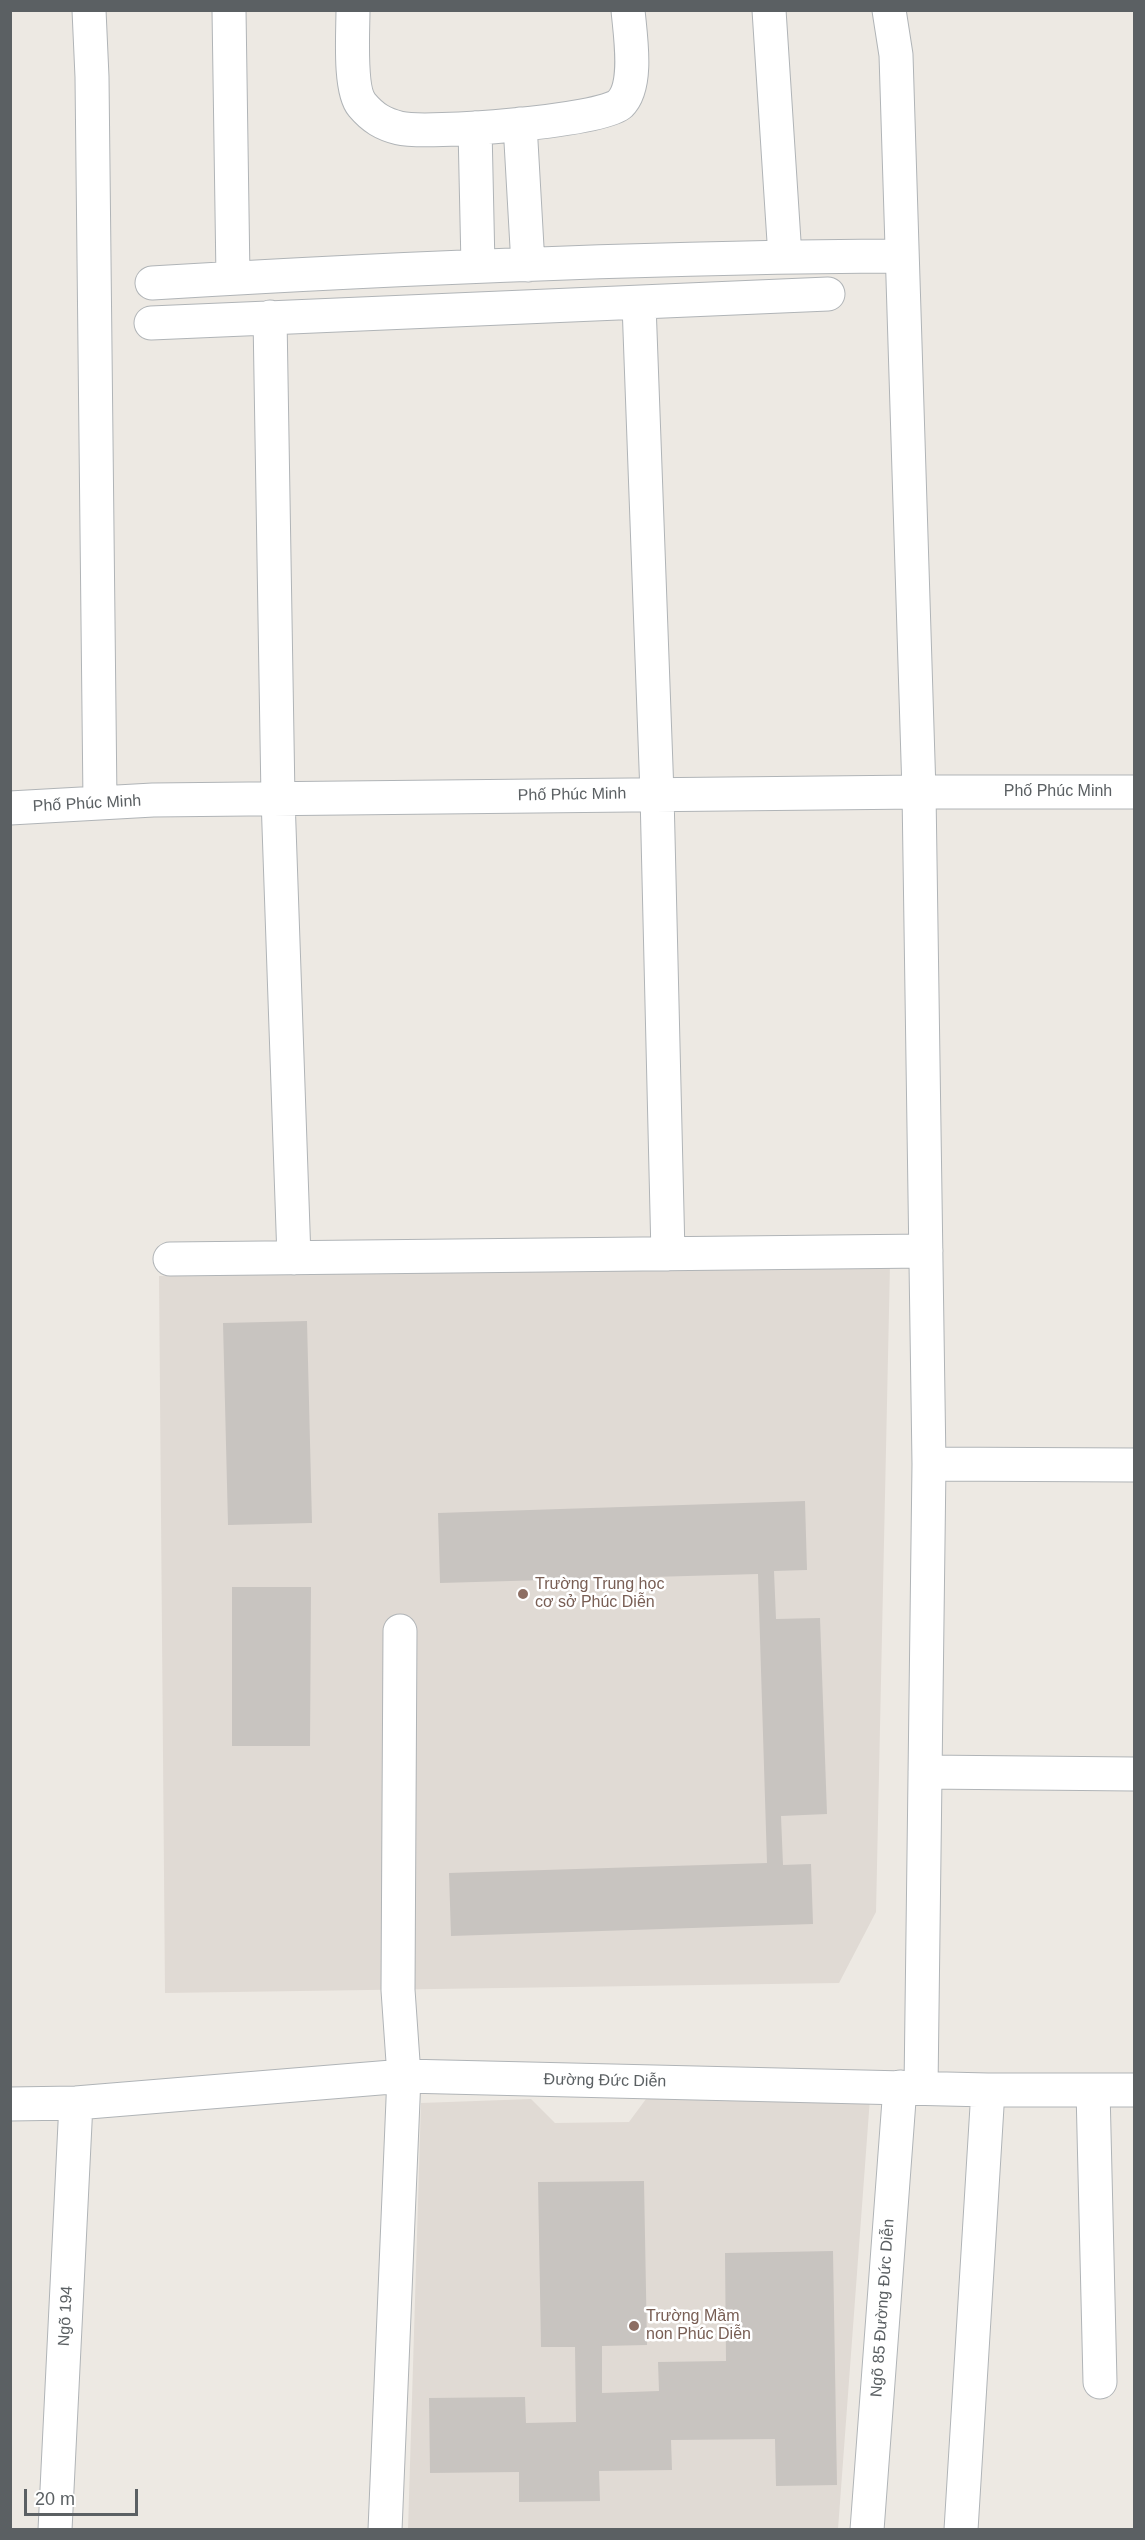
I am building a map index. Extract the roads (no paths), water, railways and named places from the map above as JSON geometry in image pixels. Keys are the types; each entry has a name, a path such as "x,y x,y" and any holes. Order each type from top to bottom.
{"street":[{"path":"89,10 92,76 100,802"},
{"path":"229,10 233,278"},
{"path":"353,10 353,78 359,102 378,121 402,129 475,128 604,113 620,104 629,87 632,63 628,10"},
{"path":"770,10 785,257"},
{"name":"Ngõ 85 Đường Đức Diễn","path":"867,2529 910,2087 925,1772 929,1464 919,792 896,55 889,10"},
{"path":"520,124 528,265"},
{"path":"475,128 478,266"},
{"path":"152,283 478,266 902,256"},
{"path":"150,323 639,304 828,294"},
{"path":"639,304 657,795 668,1254"},
{"path":"270,317 278,798 294,1258"},
{"name":"Phố Phúc Minh","path":"10,808 100,802 278,798 1134,792"},
{"path":"170,1259 926,1251"},
{"path":"929,1464 1134,1465"},
{"path":"385,2529 404,2076 398,1990 400,1631"},
{"path":"925,1772 1134,1774"},
{"name":"Đường Đức Diễn","path":"10,2104 76,2103 404,2076 988,2090 1134,2090"},
{"path":"961,2529 988,2090"},
{"path":"1094,2090 1101,2382"},
{"name":"Ngõ 194","path":"55,2529 76,2103"}],"place":[{"name":"Trường Trung học cơ sở Phúc Diễn","path":"523,1594"},
{"name":"Trường Mầm non Phúc Diễn","path":"634,2326"}]}
